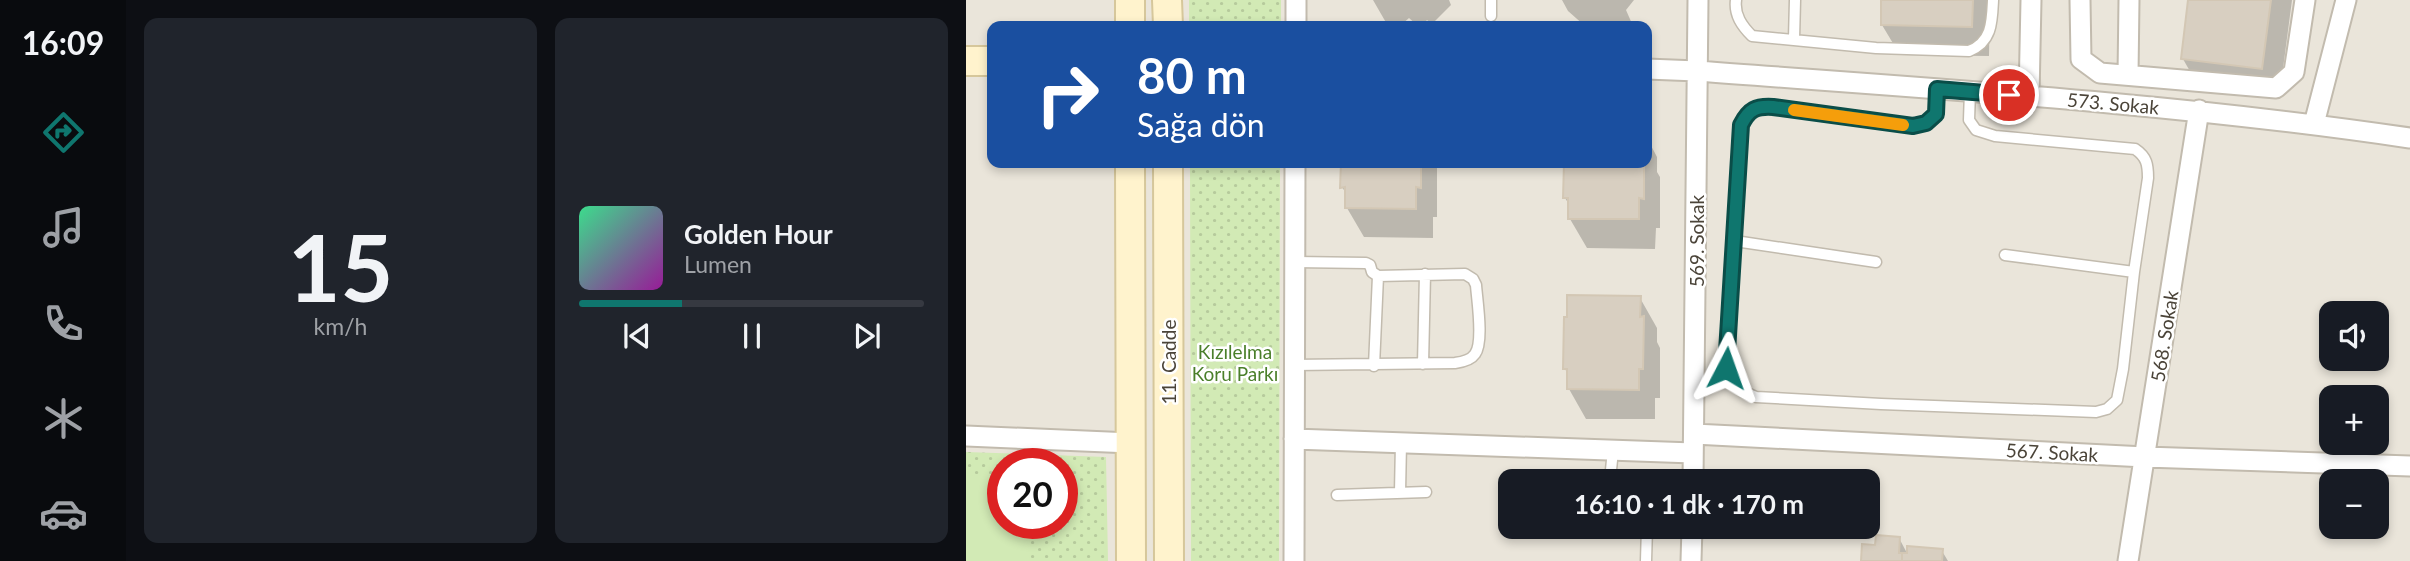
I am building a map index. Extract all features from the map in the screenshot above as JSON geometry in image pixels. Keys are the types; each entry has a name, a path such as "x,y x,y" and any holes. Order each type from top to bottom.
{"main road":[{"path":"1130,0 1130,21"},
{"path":"1167,0 1168,21"},
{"path":"966,61 987,61"},
{"name":"11. Cadde","path":"1130,168 1131,561"},
{"name":"11. Cadde","path":"1168,168 1169,561"}],"street":[{"path":"1296,0 1296,21"},
{"name":"569. Sokak","path":"1693,469 1698,0"},
{"path":"2029,97 2031,0"},
{"path":"2080,0 2081,59 2100,73 2276,88 2294,72 2305,0"},
{"path":"2128,75 2129,0"},
{"path":"2314,124 2346,0"},
{"name":"573. Sokak","path":"1652,69 2199,110 2410,138"},
{"name":"568. Sokak","path":"2128,561 2199,110"},
{"path":"1294,561 1295,168"},
{"path":"966,436 1130,443"},
{"name":"567. Sokak","path":"1294,439 1613,450 1694,443 2410,466"},
{"path":"1691,561 1692,539"}],"lane":[{"path":"1491,0 1491,16"},
{"path":"1735,0 1735,9 1742,26 1752,36 1876,48 1969,51 1979,47 1988,37 1992,24 1993,0"},
{"path":"1794,39 1795,0"},
{"path":"1937,89 1936,114 1926,123 1913,126 1773,107 1757,106 1747,113 1741,125 1726,368 1733,382 1742,391 1756,397 2096,412 2107,409 2117,400 2148,164 2135,149 1995,135 1976,130 1969,120 1970,92"},
{"path":"1735,241 1877,262"},
{"path":"2005,255 2134,272"},
{"path":"1294,365 1374,366 1465,361 1475,355 1479,345 1476,285 1473,279 1465,274 1455,272 1378,276 1366,263 1295,262"},
{"path":"1423,364 1425,274"},
{"path":"1374,366 1378,276"},
{"path":"1400,492 1401,443"},
{"path":"1611,469 1613,450"},
{"path":"1337,495 1426,492"},
{"path":"1646,561 1647,539"}],"shaded area":[{"path":"966,0 2410,0 2410,561 966,561"}],"green space":[{"path":"1189,0 1281,0 1281,21 1189,21"},
{"name":"Kızılelma Koru Parkı","path":"1190,168 1280,168 1279,561 1191,561"},
{"path":"966,452 987,453 987,539 1078,539 1078,456 1106,457 1108,561 966,561"},
{"path":"966,475 987,476 987,539 1030,539 1029,561 966,561"}],"building":[{"path":"1881,0 1973,0 1972,27 1881,25"},
{"path":"2188,0 2271,0 2262,69 2181,59"},
{"path":"1341,168 1421,168 1421,188 1416,187 1416,209 1345,208 1345,187 1340,188"},
{"path":"1564,168 1644,168 1644,199 1639,198 1639,219 1568,219 1568,198 1563,198"},
{"path":"1567,295 1641,296 1640,317 1644,316 1643,369 1639,369 1639,390 1567,389 1567,369 1563,369"},
{"path":"1880,535 1900,537 1899,553 1902,553 1902,561 1861,561 1862,544 1875,545 1876,539 1880,539"},
{"path":"1907,546 1943,549 1942,561 1902,561 1902,553 1907,553"}],"slow traffic":[{"path":"1794,110 1903,125"}],"route":[{"path":"1726,368 1741,125 1747,113 1757,106 1773,107 1913,126 1926,123 1936,114 1937,89 2009,95"}]}
